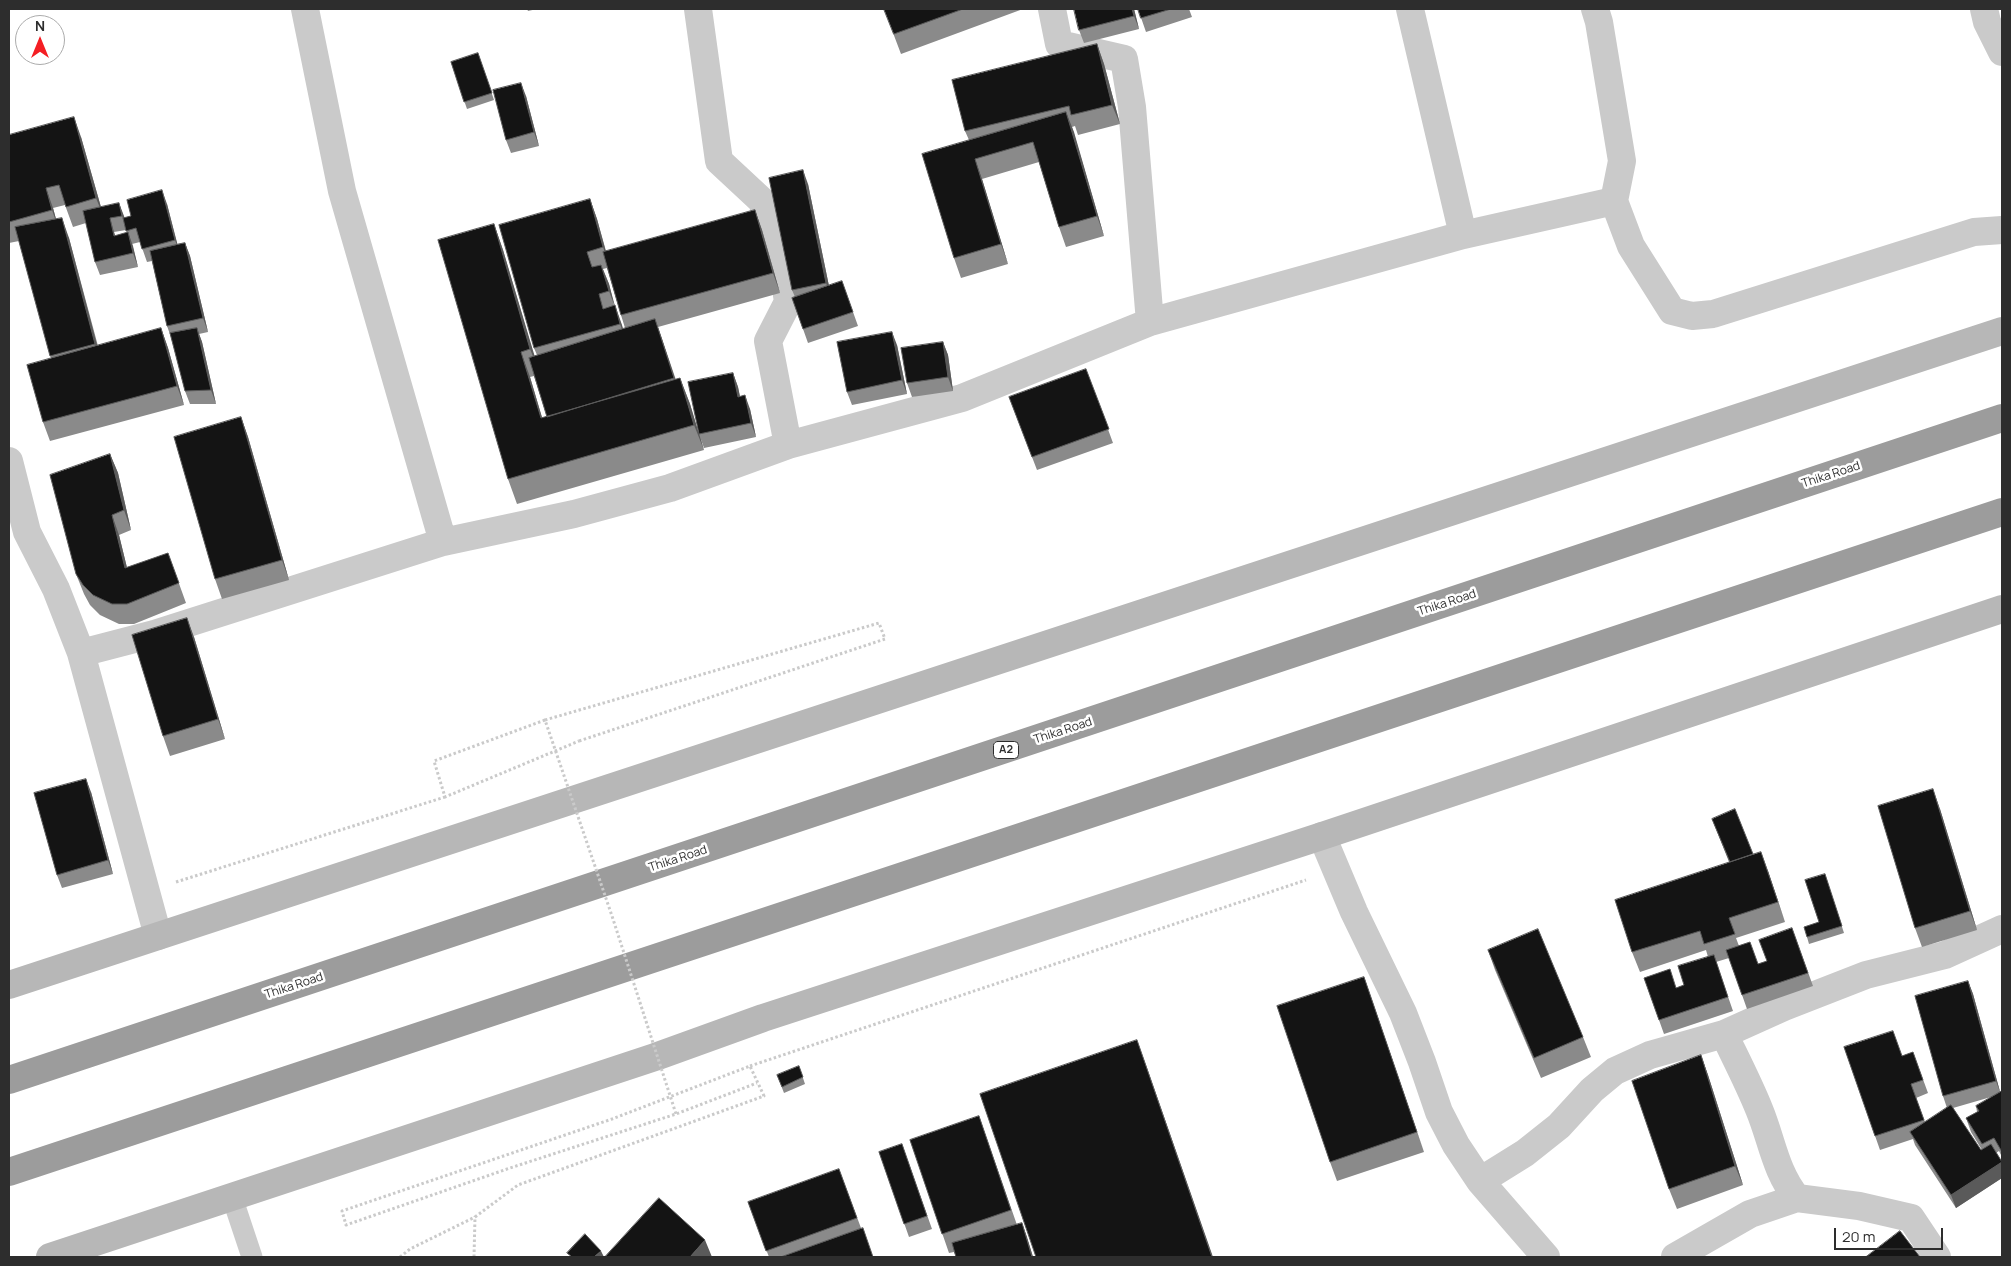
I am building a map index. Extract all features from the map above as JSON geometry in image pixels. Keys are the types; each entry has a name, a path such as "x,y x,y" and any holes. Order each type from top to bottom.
{"highway":[{"name":"Thika Road","path":"9,1080 773,828 2002,418"},
{"path":"9,1172 2002,512"}],"main road":[{"path":"9,986 1265,571 2002,331"},
{"path":"50,1257 654,1057 763,1018 1322,836 2002,609"}],"street":[{"path":"305,9 342,190 443,542"},
{"path":"698,9 719,161 762,201 784,275 788,302 768,341 788,445"},
{"path":"1052,9 1059,44 1124,59 1132,107 1150,322"},
{"path":"1410,9 1463,235"},
{"path":"1595,9 1599,22 1622,161 1614,201 1631,246 1672,312 1692,316 1714,314 1974,232 2002,230"},
{"path":"1984,9 1986,22 2002,52"},
{"path":"81,653 154,634 443,542 574,514 670,488 788,445 962,398 1150,322 1463,235 1614,201"},
{"path":"9,461 27,532 56,589 81,653 158,936"},
{"path":"1322,836 1354,912 1404,1013 1439,1112 1456,1145 1480,1181 1546,1257"},
{"path":"1480,1181 1524,1153 1559,1126 1592,1090 1615,1071 1650,1055 1724,1034 1784,1007 1866,975 1945,955 2002,928"},
{"path":"1724,1034 1760,1110 1772,1149 1786,1184 1797,1198"},
{"path":"1675,1257 1750,1214 1797,1198 1859,1206 1911,1218 1937,1257"}],"lane":[{"path":"232,1197 252,1257"}],"path":[{"path":"146,891 445,797 580,741 885,639 879,623 545,720 434,761 445,797"},
{"path":"545,720 609,907 676,1114"},
{"path":"758,1083 676,1114 510,1168 346,1225 342,1211 612,1119 750,1066 1336,870"},
{"path":"400,1257 410,1249 475,1217 518,1185 764,1096 750,1066"},
{"path":"474,1257 475,1217"}],"building":[{"path":"884,9 963,9 894,34"},
{"path":"1074,9 1132,9 1134,16 1079,30"},
{"path":"1138,9 1171,9 1141,18"},
{"path":"1097,44 1112,105 1071,115 1069,106 965,131 952,80"},
{"path":"478,53 492,93 464,102 451,62"},
{"path":"521,83 534,132 506,140 493,90"},
{"path":"1066,112 1097,216 1059,227 1033,142 975,159 1001,244 954,258 922,154"},
{"path":"74,117 96,198 66,207 59,185 46,188 52,210 9,222 9,135"},
{"path":"803,170 826,283 792,290 769,178"},
{"path":"162,190 175,240 142,249 136,228 126,231 123,218 131,216 127,200"},
{"path":"590,199 603,247 587,252 592,267 601,265 609,291 599,294 603,309 615,305 620,324 534,348 499,225"},
{"path":"119,203 122,216 110,218 114,236 128,232 133,253 95,262 83,211"},
{"path":"755,210 773,273 621,315 603,252"},
{"path":"62,218 95,344 50,356 15,227"},
{"path":"494,224 530,349 521,352 541,418 680,378 694,425 508,479 438,240"},
{"path":"185,243 203,318 167,326 150,251"},
{"path":"842,281 853,312 803,329 792,298"},
{"path":"655,319 674,378 547,417 529,358"},
{"path":"161,328 177,386 43,422 27,365"},
{"path":"197,328 211,390 185,391 170,333"},
{"path":"892,332 902,380 847,392 837,342"},
{"path":"943,342 948,377 907,383 901,348"},
{"path":"1086,369 1109,429 1032,457 1009,397"},
{"path":"733,373 738,397 745,395 751,423 699,434 688,382"},
{"path":"241,417 282,560 215,579 174,437"},
{"path":"110,454 124,510 112,515 125,568 168,553 179,583 127,604 112,604 93,595 76,574 50,475"},
{"path":"187,618 218,719 163,736 132,635"},
{"path":"86,779 108,860 57,875 34,793"},
{"path":"1933,789 1970,911 1915,928 1878,806"},
{"path":"1735,809 1753,854 1730,862 1712,819"},
{"path":"1761,852 1778,902 1729,918 1735,934 1704,944 1700,931 1632,952 1615,900"},
{"path":"1825,874 1842,926 1807,937 1804,927 1819,922 1805,880"},
{"path":"1792,928 1808,973 1742,995 1726,950 1750,942 1758,964 1767,961 1759,940"},
{"path":"1538,929 1583,1037 1534,1058 1488,950"},
{"path":"1714,955 1728,997 1659,1020 1644,978 1670,969 1676,988 1684,985 1678,966"},
{"path":"1364,977 1417,1132 1330,1162 1277,1006"},
{"path":"1968,981 1996,1081 1943,1096 1915,996"},
{"path":"1893,1031 1902,1056 1913,1052 1923,1080 1911,1084 1924,1120 1875,1136 1844,1047"},
{"path":"1137,1040 1212,1257 1036,1257 980,1094"},
{"path":"1701,1055 1735,1166 1669,1189 1632,1081"},
{"path":"799,1066 803,1077 782,1087 777,1075"},
{"path":"2002,1091 2002,1152 1994,1138 1982,1144 1966,1118 1979,1111 1976,1106"},
{"path":"1951,1105 1981,1150 1991,1144 2002,1162 1951,1195 1910,1132"},
{"path":"979,1116 1011,1210 942,1234 910,1140"},
{"path":"902,1144 927,1216 904,1224 879,1152"},
{"path":"839,1169 857,1218 766,1251 748,1202"},
{"path":"659,1198 705,1240 690,1257 605,1257"},
{"path":"1022,1223 1032,1257 956,1257 952,1243"},
{"path":"863,1228 873,1257 781,1257"},
{"path":"1900,1231 1920,1257 1866,1257"},
{"path":"585,1234 601,1251 594,1257 572,1257 567,1253"}]}
